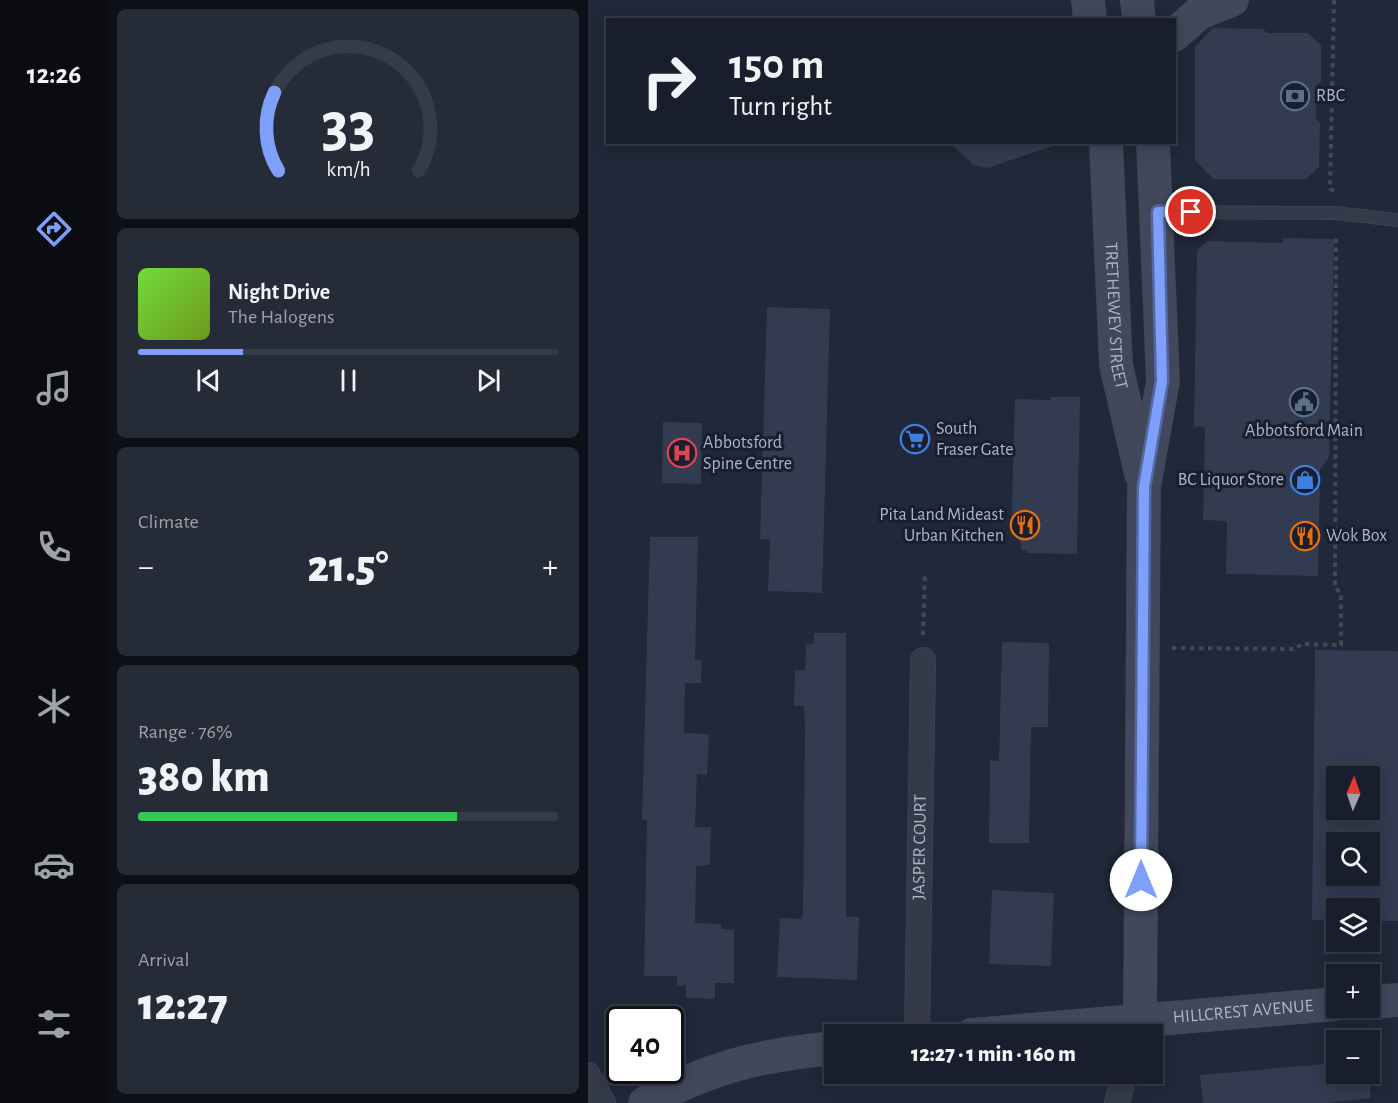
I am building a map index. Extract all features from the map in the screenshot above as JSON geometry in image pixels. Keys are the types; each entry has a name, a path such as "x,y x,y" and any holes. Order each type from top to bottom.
{"street":[{"path":"1088,0 1090,18"},
{"path":"1137,0 1139,18"},
{"path":"1176,33 1199,13 1232,0"},
{"name":"TRETHEWEY STREET","path":"1106,144 1116,365 1144,487"},
{"name":"TRETHEWEY STREET","path":"1138,1024 1144,487 1162,381 1158,212 1153,144"},
{"name":"JASPER COURT","path":"917,1024 923,660"},
{"path":"1380,1001 1398,1000"},
{"name":"HILLCREST AVENUE","path":"1163,1025 1326,1005"},
{"path":"645,1103 680,1084 747,1060 824,1049"},
{"path":"588,1075 603,1103"},
{"path":"1117,1103 1122,1084"}],"lane":[{"path":"1158,212 1335,213 1398,220"}],"path":[{"path":"1142,648 1296,649 1301,644 1341,645 1341,593 1335,588 1338,250 1336,192 1330,189 1334,0"},
{"path":"923,660 924,573"}],"building":[{"path":"1213,28 1263,29 1267,33 1308,33 1321,45 1321,82 1316,85 1316,118 1320,123 1319,167 1306,179 1213,179 1195,160 1195,47"},
{"path":"952,144 1056,145 988,168 973,165"},
{"path":"1283,238 1334,239 1329,458 1320,469 1318,576 1226,574 1227,521 1203,520 1205,427 1194,426 1197,250 1208,241 1283,243"},
{"path":"767,307 830,309 822,593 768,591 770,540 760,539"},
{"path":"1051,397 1080,397 1077,554 1027,553 1027,550 1021,550 1021,543 1011,532 1015,399 1051,400"},
{"name":"Abbotsford Spine Centre","path":"663,422 702,423 701,484 662,483"},
{"path":"650,537 698,537 695,660 702,660 701,683 685,683 684,733 709,734 707,775 697,774 695,827 711,827 710,865 696,866 695,923 721,924 721,929 734,930 734,983 715,983 715,999 686,998 686,985 677,986 677,976 644,976 647,820 642,820"},
{"path":"814,633 846,633 846,917 859,917 857,980 777,977 780,918 802,919 805,732 804,706 794,706 795,670 805,670 806,644 814,644"},
{"path":"1002,642 1049,643 1048,727 1031,727 1029,843 989,843 990,760 999,761"},
{"path":"1315,650 1398,651 1398,921 1380,921 1380,898 1326,898 1326,921 1312,920"},
{"path":"992,890 1054,893 1051,966 989,964"},
{"path":"1326,1064 1326,1084 1369,1084 1371,1098 1327,1103 1203,1103 1200,1075"}],"place":[{"name":"RBC","path":"1295,96"},
{"name":"Abbotsford Main","path":"1304,402"},
{"name":"South Fraser Gate","path":"915,439"},
{"name":"Abbotsford Spine Centre","path":"682,453"},
{"name":"BC Liquor Store","path":"1305,480"},
{"name":"Pita Land Mideast Urban Kitchen","path":"1025,525"},
{"name":"Wok Box","path":"1305,536"}],"route":[{"path":"1141,880 1144,487 1162,381 1158,212 1191,212"}]}
